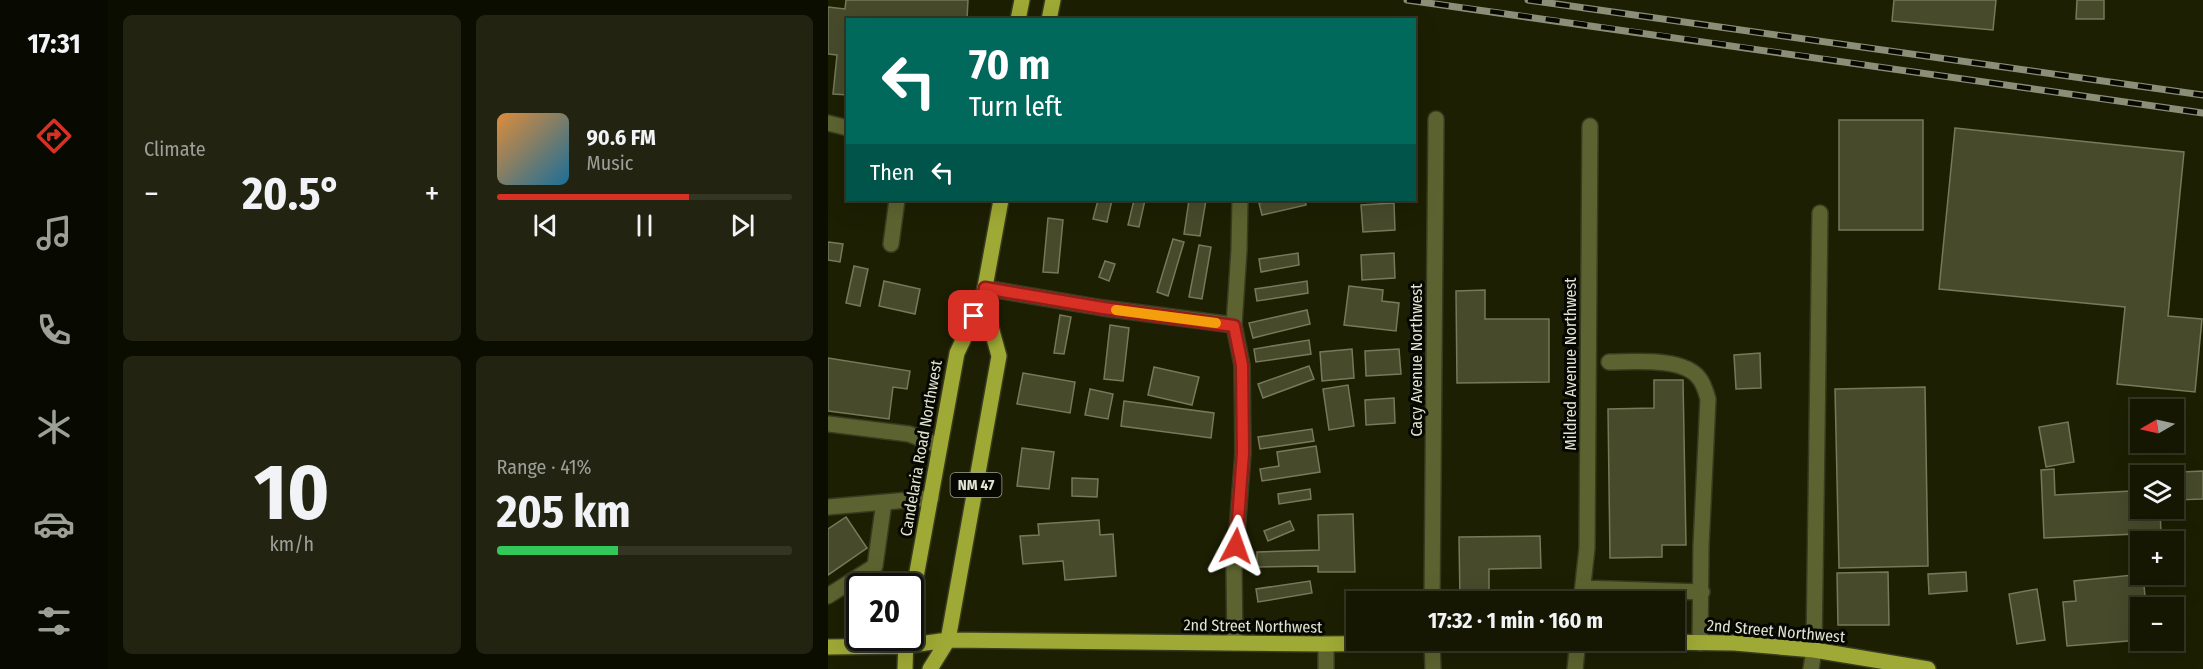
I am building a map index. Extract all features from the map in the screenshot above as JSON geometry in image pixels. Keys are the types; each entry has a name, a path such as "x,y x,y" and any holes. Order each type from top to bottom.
{"main road":[{"path":"1018,18 1022,0"},
{"path":"1049,18 1053,0"},
{"name":"Candelaria Road Northwest","path":"917,573 957,353 984,293 1001,201"},
{"name":"Candelaria Road Northwest","path":"930,669 948,640 999,356 984,293"},
{"name":"2nd Street Northwest","path":"924,641 1346,643"},
{"name":"2nd Street Northwest","path":"1685,643 1814,650 1928,669"},
{"name":"2nd Street Northwest","path":"828,647 846,646"},
{"path":"905,651 906,669"}],"street":[{"name":"Cacy Avenue Northwest","path":"1432,591 1436,119"},
{"path":"828,123 846,128"},
{"name":"Mildred Avenue Northwest","path":"1582,591 1587,548 1590,126"},
{"path":"891,244 897,201"},
{"path":"1235,643 1234,570 1243,453 1242,365 1234,326 1240,201"},
{"path":"1811,669 1814,650 1820,213"},
{"path":"984,293 1234,326"},
{"path":"1609,362 1667,362 1689,370 1698,376 1705,387 1708,399 1701,546 1700,643"},
{"path":"828,424 909,434 940,447"},
{"path":"828,507 930,498"},
{"path":"828,596 875,566 884,502"},
{"path":"1685,592 1702,592"},
{"path":"1326,644 1326,669"},
{"path":"1432,651 1433,669"},
{"path":"1575,669 1577,651"}],"building":[{"path":"846,0 968,0 967,18 846,18 846,95 833,94 837,55 828,54 828,7 845,9"},
{"path":"1894,0 1996,0 1993,30 1892,21"},
{"path":"2077,0 2104,0 2104,19 2076,19"},
{"path":"1839,120 1923,120 1923,230 1839,230"},
{"path":"1955,128 2184,152 2168,316 2202,319 2195,392 2117,384 2125,307 1939,289"},
{"path":"1098,201 1112,201 1107,222 1093,219"},
{"path":"1134,201 1145,201 1139,227 1128,225"},
{"path":"1189,201 1206,201 1200,236 1184,234"},
{"path":"1305,201 1306,205 1262,215 1259,203"},
{"path":"1394,203 1395,230 1363,232 1361,205"},
{"path":"1048,218 1063,220 1058,273 1043,272"},
{"path":"1173,239 1184,242 1168,296 1157,292"},
{"path":"828,242 843,244 840,262 828,260"},
{"path":"1199,245 1211,247 1202,299 1189,297"},
{"path":"1298,253 1299,265 1261,272 1259,259"},
{"path":"1394,253 1395,278 1362,280 1361,255"},
{"path":"1105,261 1115,264 1109,281 1099,277"},
{"path":"854,266 868,269 860,306 846,303"},
{"path":"884,281 920,289 915,314 879,306"},
{"path":"1307,281 1308,293 1257,301 1255,289"},
{"path":"1349,286 1383,290 1382,301 1399,303 1396,331 1344,325"},
{"path":"1485,290 1485,319 1549,319 1549,382 1457,383 1456,291"},
{"path":"1307,310 1310,324 1253,338 1249,323"},
{"path":"1060,315 1071,317 1064,354 1054,353"},
{"path":"1110,325 1129,328 1123,381 1104,379"},
{"path":"1309,340 1311,354 1256,362 1254,349"},
{"path":"1352,349 1354,378 1322,381 1320,352"},
{"path":"1399,349 1401,374 1366,376 1365,351"},
{"path":"1760,353 1761,388 1736,389 1734,355"},
{"path":"828,358 910,371 907,389 893,387 889,419 828,411"},
{"path":"1309,366 1314,379 1263,398 1258,384"},
{"path":"1154,367 1199,377 1192,405 1148,395"},
{"path":"1023,373 1075,382 1070,413 1017,404"},
{"path":"1654,380 1683,380 1686,545 1662,545 1662,557 1610,558 1608,409 1654,408"},
{"path":"1348,385 1354,426 1329,430 1323,389"},
{"path":"1925,387 1928,566 1839,568 1835,389"},
{"path":"1090,389 1113,394 1108,419 1085,415"},
{"path":"1394,398 1395,423 1366,425 1365,400"},
{"path":"1124,401 1214,413 1211,438 1121,426"},
{"path":"2068,422 2074,462 2046,467 2039,427"},
{"path":"1312,429 1314,441 1260,449 1258,437"},
{"path":"1316,446 1320,472 1262,481 1260,469 1279,466 1277,452"},
{"path":"1022,448 1054,452 1049,489 1017,486"},
{"path":"2054,469 2055,495 2130,491 2130,519 2160,519 2161,531 2130,531 2130,534 2044,538 2041,470"},
{"path":"2203,471 2203,499 2184,500 2184,472"},
{"path":"1072,478 1098,479 1097,497 1072,496"},
{"path":"1310,489 1311,499 1279,504 1278,494"},
{"path":"1353,514 1355,572 1318,572 1318,566 1257,567 1257,552 1319,550 1318,515"},
{"path":"846,517 867,548 828,575 828,529"},
{"path":"1099,520 1100,535 1113,534 1116,576 1065,580 1063,561 1023,564 1020,536 1039,535 1038,524"},
{"path":"1290,521 1294,530 1268,541 1264,531"},
{"path":"1540,536 1541,568 1489,569 1489,591 1460,591 1459,537"},
{"path":"1888,572 1889,625 1838,625 1837,573"},
{"path":"1966,572 1967,591 1929,594 1928,574"},
{"path":"2130,575 2130,585 2144,585 2145,597 2130,597 2130,641 2067,646 2063,602 2076,601 2074,581"},
{"path":"1310,581 1312,593 1258,602 1256,589"},
{"path":"2037,589 2045,640 2017,644 2009,594"}],"railway":[{"path":"1407,0 2203,113"},
{"path":"1528,0 2203,95"}],"slow traffic":[{"path":"1116,310 1216,323"}],"route":[{"path":"974,316 985,288 1103,308 1234,326 1242,365 1243,453 1236,546"}]}
